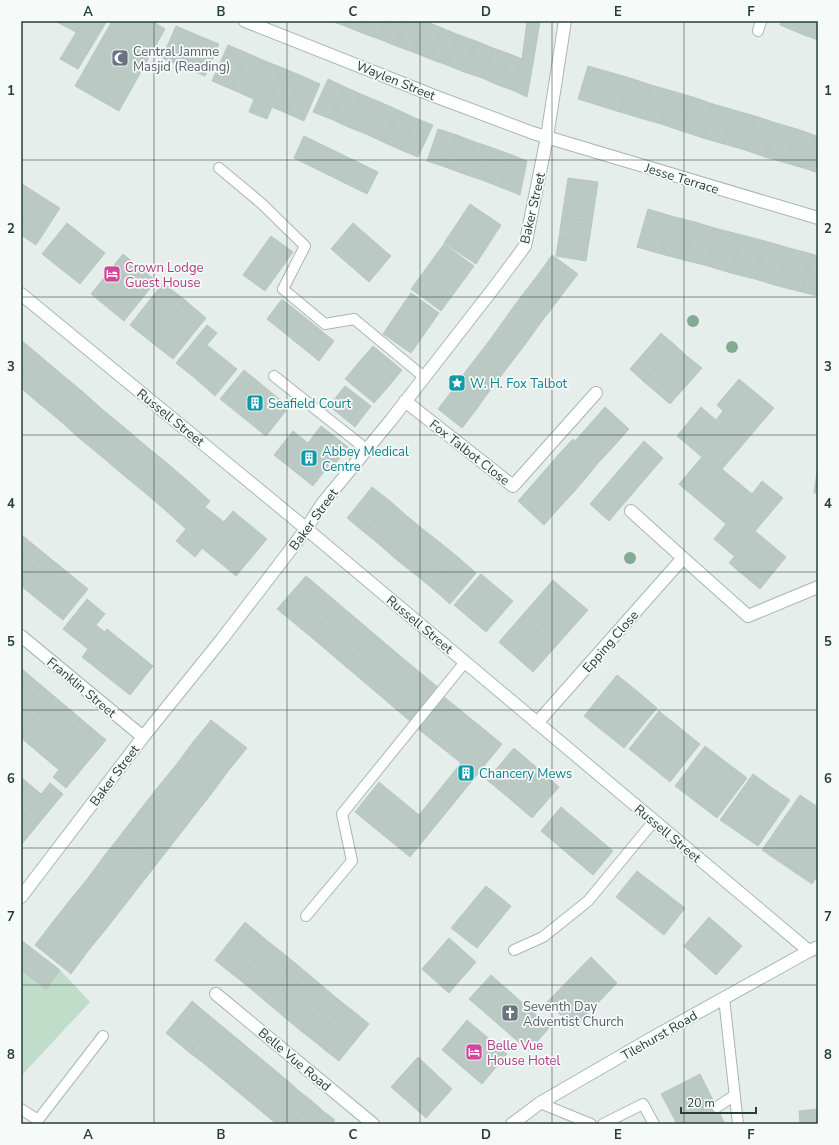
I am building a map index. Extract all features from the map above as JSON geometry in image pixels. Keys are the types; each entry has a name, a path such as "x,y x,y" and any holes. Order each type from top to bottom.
{"street":[{"name":"Waylen Street","path":"245,21 437,97 547,137"},
{"name":"Baker Street","path":"22,893 143,737 222,639 306,529 322,504 424,377 525,246 547,137 566,21"},
{"name":"Jesse Terrace","path":"547,137 818,218"},
{"name":"Russell Street","path":"21,294 306,529 654,821 813,949"},
{"name":"Fox Talbot Close","path":"405,401 513,486 596,393"},
{"path":"631,511 748,616 818,587"},
{"name":"Epping Close","path":"538,723 683,558"},
{"name":"Franklin Street","path":"21,636 143,737"},
{"name":"Tilehurst Road","path":"512,1124 540,1103 813,949"},
{"name":"Belle Vue Road","path":"216,994 373,1124"}],"lane":[{"path":"220,168 261,203 305,246 283,290 325,324 354,319 424,377"},
{"path":"274,376 366,449"},
{"path":"306,916 352,861 342,814 465,662"},
{"path":"514,950 542,937 588,901 654,821"},
{"path":"724,998 738,1124"},
{"path":"21,1109 38,1120 103,1036"},
{"path":"717,1107 735,1095"},
{"path":"540,1103 591,1124"},
{"path":"603,1124 644,1104 654,1124"}],"green space":[{"path":"21,970 46,989 60,970 90,1002 21,1076"}],"building":[{"path":"55,21 82,21 76,32"},
{"path":"83,21 107,21 78,69 60,59"},
{"name":"Central Jamme Masjid (Reading)","path":"112,21 152,21 165,29 119,111 75,86"},
{"path":"331,21 347,21 345,26"},
{"path":"347,21 367,21 362,33 345,26"},
{"path":"367,21 386,21 379,39 362,33"},
{"path":"386,21 406,21 396,46 379,39"},
{"path":"406,21 425,21 413,52 396,46"},
{"path":"425,21 442,28 430,59 413,52"},
{"path":"527,21 540,21 533,64 522,59"},
{"path":"781,21 809,21 804,35 780,25"},
{"path":"809,21 818,21 818,40 804,35"},
{"path":"176,26 197,35 184,67 162,58"},
{"path":"442,28 459,35 447,65 430,59"},
{"path":"197,35 219,44 205,76 184,67"},
{"path":"459,35 476,41 464,72 447,65"},
{"path":"476,41 493,48 482,78 464,72"},
{"path":"228,45 247,53 231,89 212,81"},
{"path":"493,48 510,54 498,85 482,78"},
{"path":"247,53 265,61 249,97 231,89"},
{"path":"510,54 522,59 512,90 498,85"},
{"path":"522,59 533,64 527,97 512,90"},
{"path":"265,61 283,68 262,117 249,112 254,99 249,97"},
{"path":"588,66 630,78 620,112 578,99"},
{"path":"283,68 302,76 286,113 272,107 267,119 262,117"},
{"path":"302,76 320,84 304,121 286,113"},
{"path":"630,78 651,85 640,118 620,112"},
{"path":"328,79 345,87 331,119 313,112"},
{"path":"651,85 672,91 661,124 640,118"},
{"path":"345,87 363,95 348,127 331,119"},
{"path":"672,91 693,97 682,131 661,124"},
{"path":"363,95 380,102 366,134 348,127"},
{"path":"693,97 713,104 703,138 682,131"},
{"path":"380,102 398,110 383,142 366,134"},
{"path":"713,104 734,110 724,144 703,138"},
{"path":"398,110 415,118 401,150 383,142"},
{"path":"734,110 755,116 745,150 724,144"},
{"path":"755,116 776,123 765,157 745,150"},
{"path":"415,118 433,125 418,157 401,150"},
{"path":"776,123 797,129 786,163 765,157"},
{"path":"438,129 457,135 445,167 427,161"},
{"path":"797,129 817,136 807,169 786,163"},
{"path":"457,135 475,142 464,174 445,167"},
{"path":"304,136 378,172 367,194 294,158"},
{"path":"818,136 818,173 807,169"},
{"path":"475,142 493,148 482,180 464,174"},
{"path":"493,148 512,155 500,187 482,180"},
{"path":"512,155 527,161 520,195 500,187"},
{"path":"568,178 598,182 595,202 565,197"},
{"path":"21,183 39,195 21,223"},
{"path":"39,195 60,208 36,245 21,235 21,223"},
{"path":"565,197 595,202 592,222 562,217"},
{"path":"470,204 501,225 476,264 444,243"},
{"path":"648,209 671,216 661,254 637,247"},
{"path":"671,216 695,222 684,260 661,254"},
{"path":"562,217 592,222 589,241 559,237"},
{"path":"695,222 718,229 708,266 684,260"},
{"path":"67,223 86,238 61,269 42,254"},
{"path":"353,223 391,256 369,282 331,249"},
{"path":"718,229 742,235 731,273 708,266"},
{"path":"742,235 765,241 755,279 731,273"},
{"path":"271,236 293,252 265,291 243,275"},
{"path":"559,237 589,241 586,261 556,256"},
{"path":"86,238 105,253 80,284 61,269"},
{"path":"765,241 789,248 778,286 755,279"},
{"path":"444,244 474,266 463,281 433,259"},
{"path":"789,248 812,254 802,292 778,286"},
{"path":"123,254 156,281 124,321 91,294"},
{"path":"812,254 818,256 818,296 802,292"},
{"path":"552,255 578,274 565,291 540,272"},
{"path":"433,259 463,281 452,296 422,274"},
{"path":"540,272 565,291 552,308 527,289"},
{"path":"422,274 452,296 441,311 411,289"},
{"path":"163,283 185,300 151,342 130,325"},
{"path":"527,289 552,308 539,325 514,306"},
{"path":"411,293 439,313 425,333 397,313"},
{"path":"282,299 334,341 319,361 267,319"},
{"path":"185,300 206,318 173,359 151,342"},
{"path":"514,306 539,325 527,342 502,323"},
{"path":"397,313 425,333 411,353 383,334"},
{"path":"502,323 527,342 514,359 489,341"},
{"path":"207,325 217,333 207,345 217,353 196,379 176,363"},
{"path":"661,333 675,345 643,381 630,369"},
{"path":"21,340 39,355 21,376"},
{"path":"489,341 514,359 501,376 476,358"},
{"path":"675,345 688,357 657,393 643,381"},
{"path":"373,346 402,370 388,387 359,362"},
{"path":"217,353 237,369 215,396 196,379"},
{"path":"39,355 60,373 36,401 21,388 21,376"},
{"path":"688,357 702,368 670,404 657,393"},
{"path":"476,358 501,376 488,393 463,375"},
{"path":"359,362 388,387 374,403 345,379"},
{"name":"Seafield Court","path":"244,370 289,407 266,436 220,399"},
{"path":"60,373 82,391 58,419 36,401"},
{"path":"463,375 488,393 476,410 451,392"},
{"path":"739,379 774,408 722,469 752,494 762,481 783,498 734,556 714,539 726,524 679,484 702,457 677,436 701,407 716,420 723,411 717,405"},
{"path":"345,386 371,406 355,427 329,406"},
{"path":"82,391 103,410 79,438 58,419"},
{"path":"451,392 476,410 462,428 438,409"},
{"path":"605,407 629,429 614,446 590,424"},
{"path":"103,410 125,428 101,456 79,438"},
{"path":"590,424 614,446 599,462 575,441"},
{"name":"Abbey Medical Centre","path":"321,426 348,447 335,464 332,461 313,486 274,455 293,431 308,443"},
{"path":"125,428 146,446 122,474 101,456"},
{"path":"573,439 599,462 586,478 559,454"},
{"path":"644,441 663,458 609,521 590,504"},
{"path":"146,446 168,464 144,492 122,474"},
{"path":"559,454 586,478 573,493 546,469"},
{"path":"168,464 189,482 165,510 144,492"},
{"path":"818,465 818,493 814,493"},
{"path":"546,469 573,493 559,508 533,484"},
{"path":"189,482 210,501 205,507 224,522 195,557 176,541 186,529 165,510"},
{"path":"533,484 559,508 544,525 518,501"},
{"path":"372,487 390,501 364,532 347,518"},
{"path":"390,501 407,516 381,546 364,532"},
{"path":"233,511 267,539 236,576 202,548"},
{"path":"407,516 424,530 398,561 381,546"},
{"path":"424,530 442,544 416,575 398,561"},
{"path":"755,531 786,557 760,589 729,563"},
{"path":"23,536 34,545 21,562 21,539"},
{"path":"442,544 459,558 433,589 416,575"},
{"path":"34,545 45,554 21,584 21,562"},
{"path":"45,554 88,589 63,620 21,586"},
{"path":"459,558 476,573 450,604 433,589"},
{"path":"481,574 513,601 486,632 454,605"},
{"path":"306,576 339,604 311,637 277,609"},
{"path":"553,580 570,595 516,657 499,642"},
{"path":"570,595 588,610 533,672 516,657"},
{"path":"87,599 105,614 96,625 105,632 107,629 153,666 130,695 82,657 88,649 63,629"},
{"path":"339,604 372,632 344,665 311,637"},
{"path":"372,632 405,660 377,693 344,665"},
{"path":"405,660 439,688 411,722 377,693"},
{"path":"21,668 29,675 21,684"},
{"path":"29,675 42,686 21,710 21,684"},
{"path":"617,675 637,691 604,732 584,716"},
{"path":"42,686 54,696 21,736 21,710"},
{"path":"637,691 657,708 624,748 604,732"},
{"path":"54,696 67,707 33,748 21,738 21,736"},
{"name":"Chancery Mews","path":"443,696 502,744 410,857 355,812 379,782 419,815 461,763 417,728"},
{"path":"67,707 80,718 46,759 33,748"},
{"path":"659,711 680,728 649,765 629,749"},
{"path":"80,718 93,729 59,770 46,759"},
{"path":"211,720 247,748 229,770 193,742"},
{"path":"680,728 700,744 670,782 649,765"},
{"path":"93,729 106,740 66,788 53,777"},
{"path":"193,742 229,770 212,793 176,765"},
{"path":"705,746 726,762 696,802 675,786"},
{"path":"514,748 536,767 510,799 487,780"},
{"path":"726,762 747,778 717,818 696,802"},
{"path":"176,765 212,793 194,816 158,787"},
{"path":"536,767 559,787 532,818 510,799"},
{"path":"753,774 771,787 739,833 720,820"},
{"path":"21,777 28,783 21,792"},
{"path":"28,783 41,794 21,819 21,792"},
{"path":"50,783 63,794 21,845 21,819"},
{"path":"158,787 194,816 177,838 140,810"},
{"path":"771,787 790,800 758,846 739,833"},
{"path":"800,795 818,807 818,875 812,884 762,850"},
{"path":"561,807 613,851 593,875 541,831"},
{"path":"140,810 177,838 159,861 123,832"},
{"path":"123,832 159,861 141,884 105,855"},
{"path":"105,855 141,884 124,906 88,878"},
{"path":"637,871 685,908 664,935 616,897"},
{"path":"88,878 124,906 106,929 70,900"},
{"path":"486,886 511,906 477,948 451,928"},
{"path":"70,900 106,929 88,951 52,923"},
{"path":"709,917 742,946 716,975 684,946"},
{"path":"245,922 258,933 227,970 215,960"},
{"path":"52,923 88,951 71,974 35,945"},
{"path":"258,933 270,943 240,980 227,970"},
{"path":"449,938 476,962 449,993 422,969"},
{"path":"21,940 60,970 46,989 21,970"},
{"path":"270,943 283,953 252,990 240,980"},
{"path":"283,953 295,963 264,1000 252,990"},
{"path":"591,957 617,983 574,1028 547,1002"},
{"path":"295,963 307,973 276,1010 264,1000"},
{"path":"307,973 319,983 289,1021 276,1010"},
{"name":"Seventh Day Adventist Church","path":"491,975 550,1027 529,1051 469,999"},
{"path":"319,983 332,994 301,1031 289,1021"},
{"path":"332,994 344,1004 314,1041 301,1031"},
{"path":"192,1001 204,1011 178,1043 166,1033"},
{"path":"344,1004 357,1014 326,1051 314,1041"},
{"path":"204,1011 216,1021 190,1053 178,1043"},
{"path":"357,1014 369,1024 339,1061 326,1051"},
{"name":"Belle Vue House Hotel","path":"467,1020 507,1054 482,1084 442,1050"},
{"path":"216,1021 228,1031 202,1062 190,1053"},
{"path":"228,1031 240,1041 214,1072 202,1062"},
{"path":"240,1041 252,1051 226,1082 214,1072"},
{"path":"252,1051 264,1061 238,1092 226,1082"},
{"path":"418,1057 452,1089 426,1118 391,1087"},
{"path":"264,1061 276,1071 250,1102 238,1092"},
{"path":"276,1071 288,1081 262,1112 250,1102"},
{"path":"700,1074 725,1124 677,1124 661,1094"},
{"path":"288,1081 299,1091 274,1122 262,1112"},
{"path":"299,1091 312,1101 292,1124 276,1124 274,1122"},
{"path":"312,1101 323,1111 312,1124 292,1124"},
{"path":"818,1109 818,1124 800,1124 799,1111"},
{"path":"323,1111 335,1120 332,1124 312,1124"}],"place":[{"name":"Central Jamme Masjid (Reading)","path":"120,58"},
{"name":"Crown Lodge Guest House","path":"112,274"},
{"name":"W. H. Fox Talbot","path":"457,383"},
{"name":"Seafield Court","path":"255,403"},
{"name":"Abbey Medical Centre","path":"309,458"},
{"name":"Chancery Mews","path":"466,773"},
{"name":"Seventh Day Adventist Church","path":"510,1013"},
{"name":"Belle Vue House Hotel","path":"474,1052"}]}
